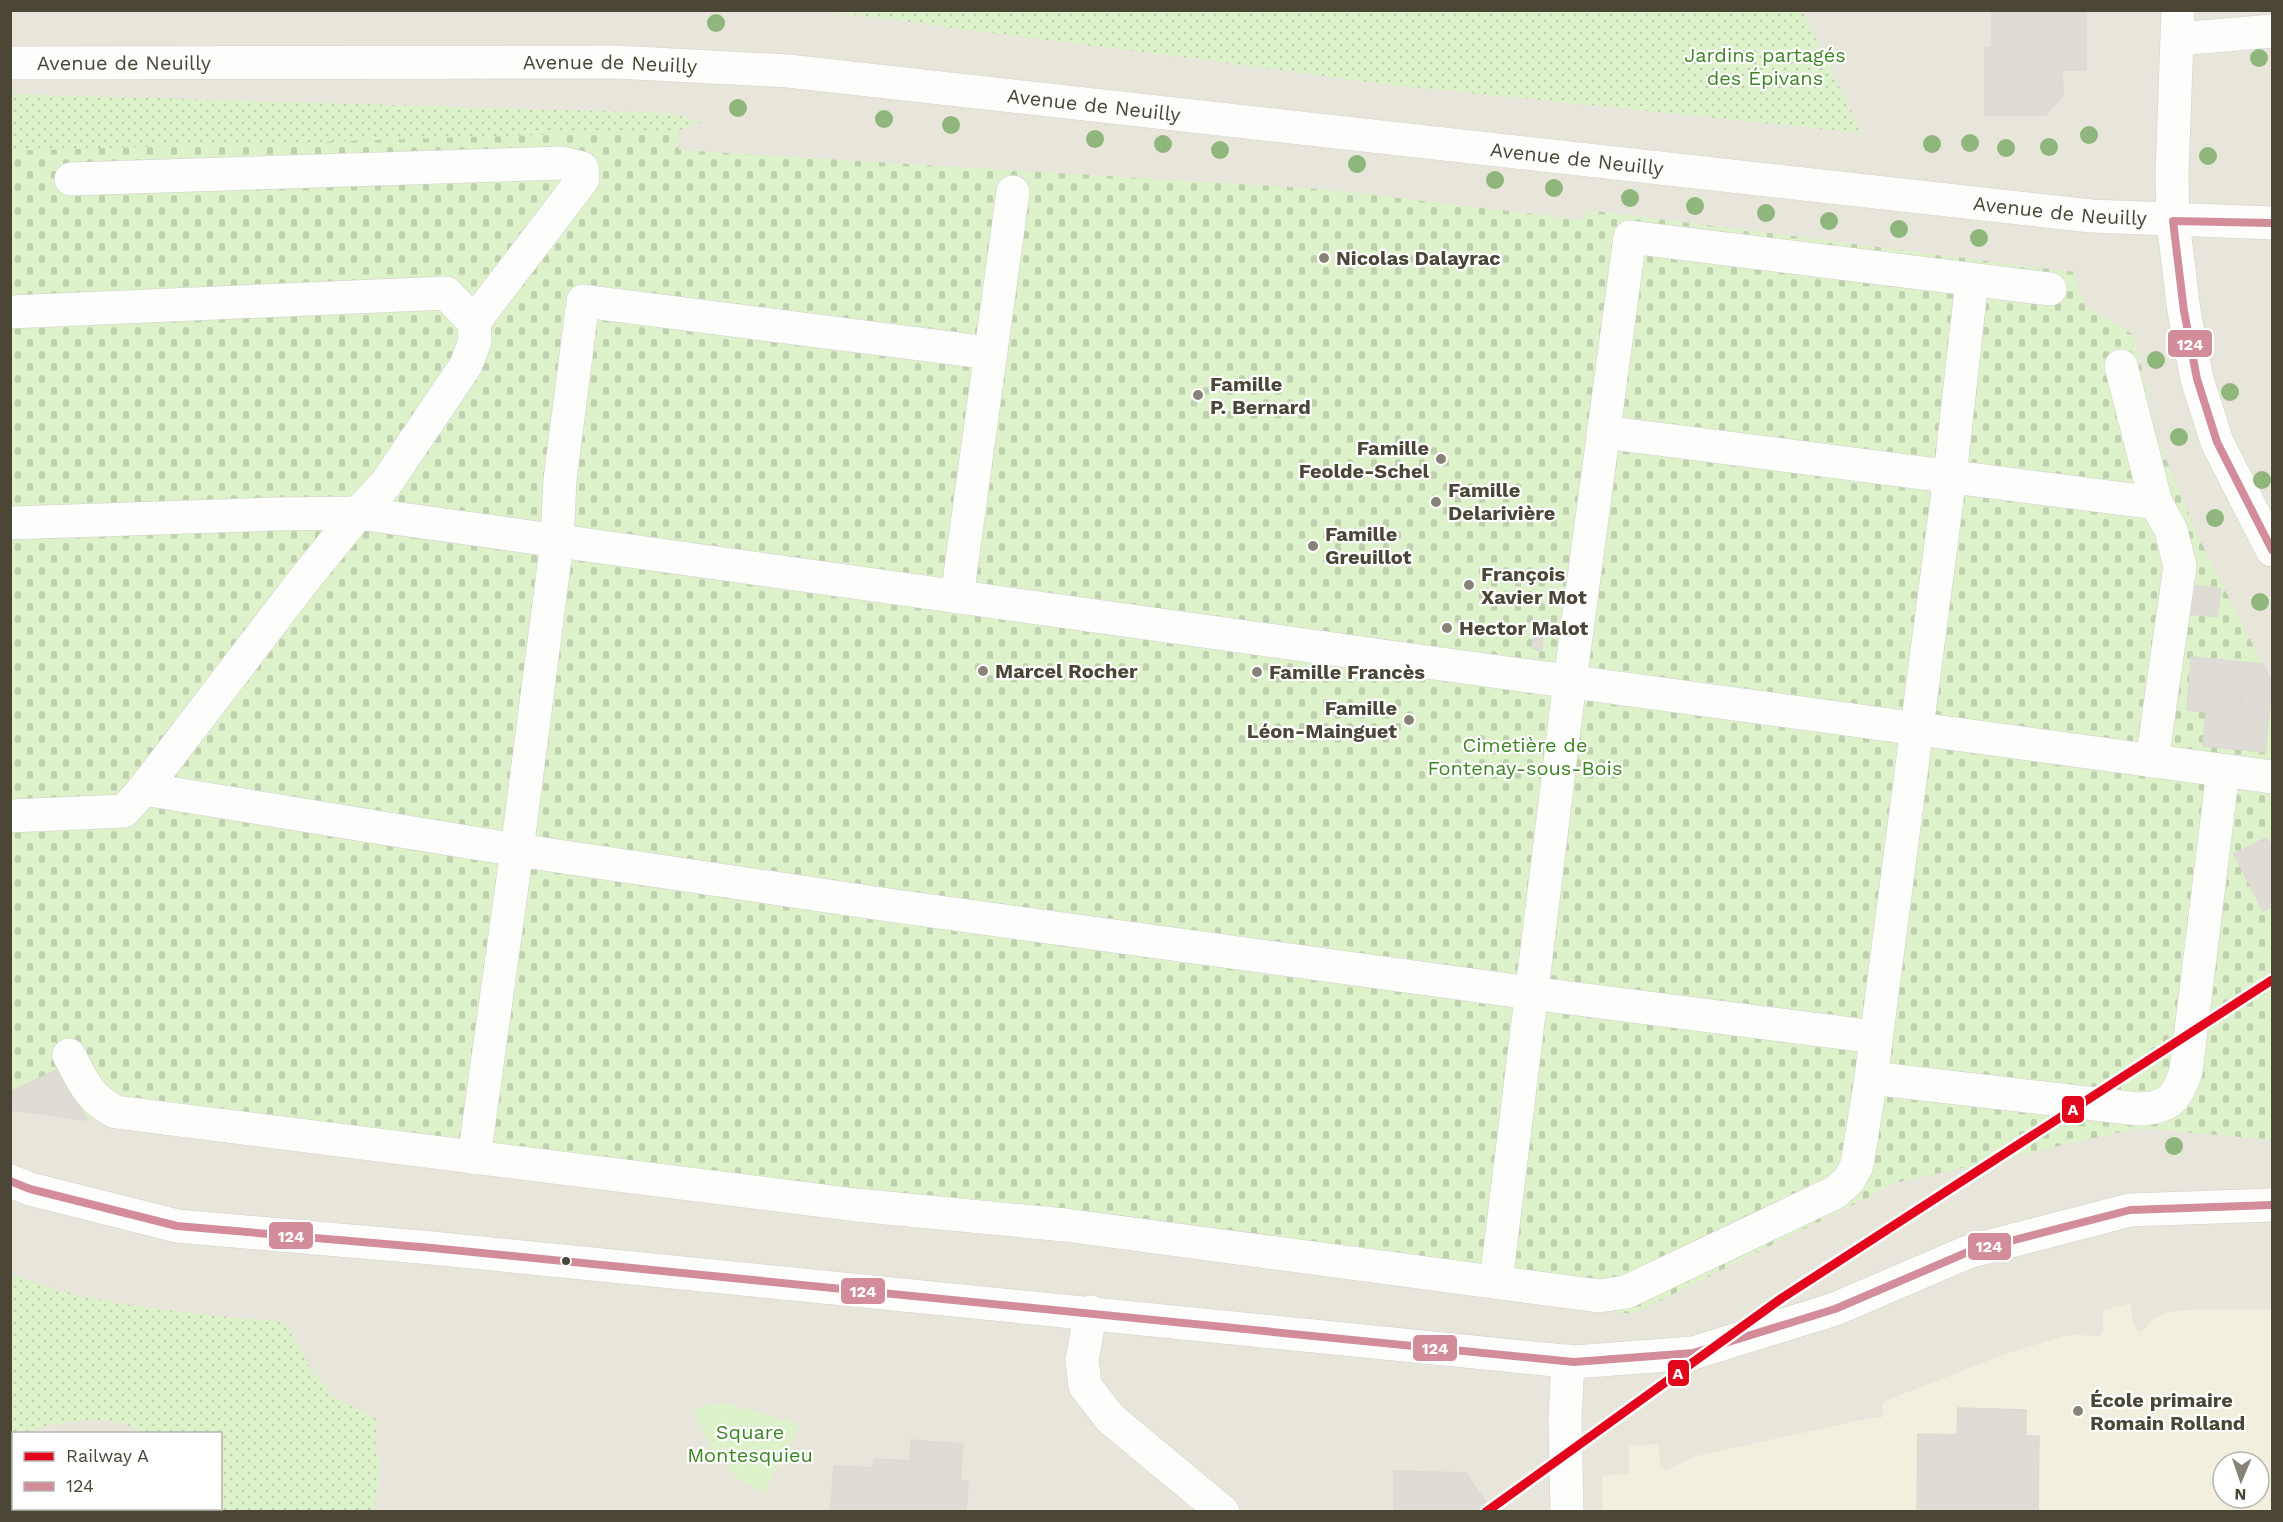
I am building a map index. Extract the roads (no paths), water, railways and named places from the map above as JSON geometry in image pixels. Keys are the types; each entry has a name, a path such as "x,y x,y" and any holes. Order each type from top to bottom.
{"street":[{"path":"2272,31 2178,25 2172,174 2173,221 2184,311 2197,379 2217,442 2272,550"},
{"name":"Avenue de Neuilly","path":"10,63 616,62 788,70 2091,216 2272,224"},
{"path":"71,179 562,163 582,168 584,179 474,322"},
{"path":"957,597 1013,192"},
{"path":"1496,1282 1570,681 1630,237 2050,288"},
{"path":"69,1055 88,1089 100,1104 116,1112 856,1205 1065,1225 1599,1296 1626,1292 1836,1192 1849,1180 1857,1165 1871,1078 1950,476 1972,280"},
{"path":"10,312 446,292 474,322 475,341 466,365 385,485 358,513 303,581 144,789 124,811 10,816"},
{"path":"474,1158 557,542 560,480 583,301 990,353"},
{"path":"2121,366 2156,503 2171,530 2180,566 2152,761"},
{"path":"1603,432 2156,503"},
{"path":"10,524 358,513 2272,777"},
{"path":"1871,1078 2138,1110 2169,1103 2180,1090 2186,1071 2223,771"},
{"path":"144,789 517,850 895,906 1531,993 1875,1036"},
{"path":"10,1181 30,1189 177,1226 432,1248 1568,1361 1693,1353 1835,1309 1968,1252 2130,1210 2272,1205"},
{"path":"1091,1312 1082,1360 1084,1386 1111,1419 1223,1512"},
{"path":"1567,1512 1565,1418 1568,1361"}],"rail line":[{"name":"A","path":"1486,1512 1782,1298 2272,980"}],"place":[{"name":"Nicolas Dalayrac","path":"1324,258"},
{"name":"Famille P. Bernard","path":"1198,395"},
{"name":"Famille Feolde-Schel","path":"1441,459"},
{"name":"Famille Delarivière","path":"1436,502"},
{"name":"Famille Greuillot","path":"1313,546"},
{"name":"François Xavier Mot","path":"1469,585"},
{"name":"Hector Malot","path":"1447,628"},
{"name":"Marcel Rocher","path":"983,671"},
{"name":"Famille Francès","path":"1257,672"},
{"name":"Famille Léon-Mainguet","path":"1409,720"},
{"name":"École primaire Romain Rolland","path":"2078,1411"}],"park label":[{"name":"Jardins partagés des Épivans","path":"1765,66"},
{"name":"Cimetière de Fontenay-sous-Bois","path":"1525,756"},
{"name":"Square Montesquieu","path":"750,1444"}]}
